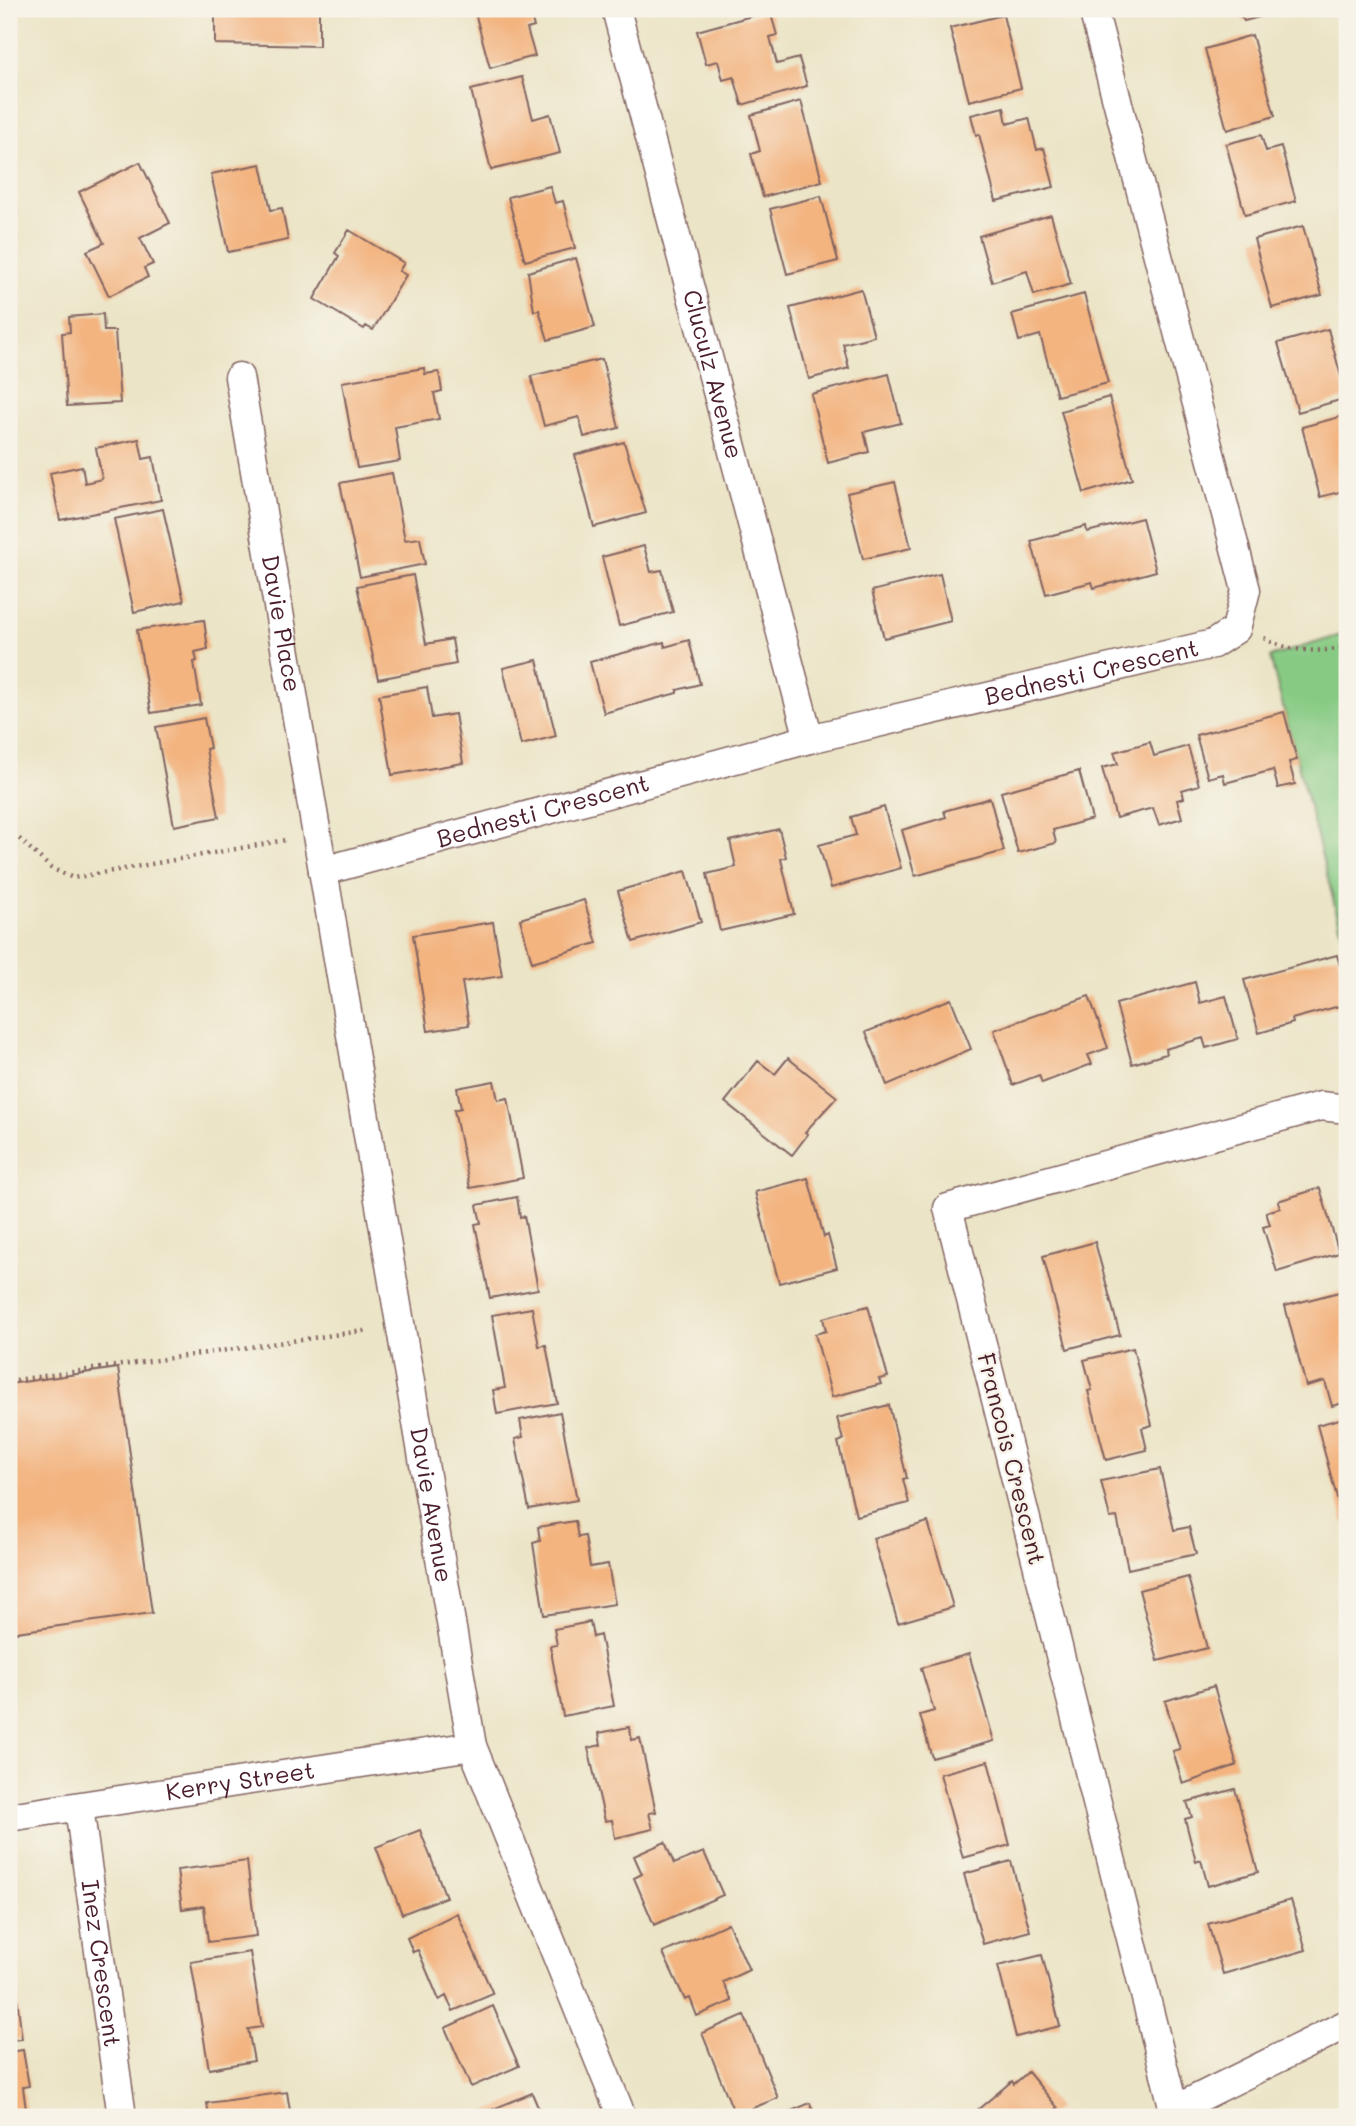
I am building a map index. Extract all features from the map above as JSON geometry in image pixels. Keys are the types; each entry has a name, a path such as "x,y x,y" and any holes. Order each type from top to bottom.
{"street":[{"name":"Cluculz Avenue","path":"616,9 809,739"},
{"path":"1093,9 1246,590 1236,629"},
{"name":"Davie Place","path":"239,377 323,871"},
{"name":"Bednesti Crescent","path":"323,871 809,739 1213,644 1236,629"},
{"name":"Davie Avenue","path":"323,871 472,1746 622,2117"},
{"name":"Francois Crescent","path":"1170,2114 948,1208 1321,1107 1347,1109"},
{"name":"Kerry Street","path":"9,1817 472,1746"},
{"name":"Inez Crescent","path":"79,1807 122,2117"},
{"path":"1170,2114 1347,2024"}],"path":[{"path":"1236,629 1280,647 1318,650 1347,647"},
{"path":"9,829 51,868 73,878 287,840"},
{"path":"9,1381 401,1325"}],"green space":[{"path":"1347,633 1347,952 1270,657"}],"building":[{"path":"215,9 319,9 319,46 215,44"},
{"path":"474,9 529,9 534,27 527,29 535,56 490,68"},
{"path":"1236,9 1274,9 1275,13 1244,21"},
{"path":"770,11 777,35 770,37 777,64 799,58 807,86 742,105 734,77 723,80 718,61 706,64 697,31"},
{"path":"1003,15 1021,88 969,101 950,28"},
{"path":"1252,35 1275,116 1227,130 1205,49"},
{"path":"522,77 533,119 550,114 560,153 491,170 471,90"},
{"path":"801,101 822,181 763,197 751,154 760,151 751,115"},
{"path":"1004,107 1007,124 1029,118 1037,150 1044,148 1054,187 996,201 979,134 976,135 971,115"},
{"path":"1261,135 1266,151 1281,147 1296,201 1245,215 1226,144"},
{"path":"140,162 170,223 140,238 153,264 144,268 148,277 109,296 87,251 104,243 79,192"},
{"path":"261,164 271,210 282,208 288,240 228,252 211,174"},
{"path":"550,186 555,203 563,201 575,248 525,261 508,197"},
{"path":"821,196 838,261 787,274 770,209"},
{"path":"1051,215 1071,284 1034,295 1027,271 992,282 979,236"},
{"path":"1303,226 1322,295 1272,308 1254,239"},
{"path":"349,230 404,263 399,271 406,275 373,330 366,326 364,329 314,299 339,256 335,253"},
{"path":"576,258 595,327 548,340 539,310 534,311 528,272"},
{"path":"861,289 874,336 843,344 849,368 809,379 790,308"},
{"path":"1084,294 1108,383 1057,396 1040,335 1019,341 1012,314"},
{"path":"103,314 104,331 115,331 120,403 67,406 62,333 70,332 69,317"},
{"path":"1328,329 1347,398 1298,412 1278,343"},
{"path":"602,359 619,428 584,437 579,417 544,426 531,376"},
{"path":"424,368 425,374 439,372 442,391 434,393 439,419 395,427 400,461 357,468 342,382"},
{"path":"889,374 901,423 864,432 869,452 828,463 811,394"},
{"path":"1109,397 1132,479 1084,493 1061,411"},
{"path":"1347,415 1347,490 1320,497 1302,427"},
{"path":"139,439 143,459 153,457 161,500 60,520 50,473 82,466 85,483 102,479 96,448"},
{"path":"624,442 646,513 594,527 575,455"},
{"path":"392,473 405,540 420,538 425,564 360,577 340,483"},
{"path":"895,482 911,548 863,559 847,493"},
{"path":"163,509 184,601 134,612 114,519"},
{"path":"1142,518 1156,571 1094,588 1092,582 1046,594 1031,541 1086,526 1087,532"},
{"path":"644,546 651,572 662,570 673,612 619,626 602,557"},
{"path":"940,574 951,621 884,638 872,591"},
{"path":"413,575 426,644 452,639 456,664 378,679 357,586"},
{"path":"204,620 208,649 195,652 197,661 194,662 201,705 151,713 137,630"},
{"path":"689,640 700,684 604,713 590,662 664,642 665,647"},
{"path":"537,660 556,736 521,745 503,668"},
{"path":"427,687 432,718 455,714 463,763 392,775 379,695"},
{"path":"1284,712 1297,760 1289,762 1295,784 1278,788 1273,770 1225,783 1223,774 1208,778 1196,735"},
{"path":"204,718 210,748 206,749 219,817 174,826 156,727"},
{"path":"1150,742 1154,756 1188,746 1199,785 1182,790 1184,798 1177,800 1182,818 1159,825 1153,808 1116,818 1102,768 1118,764 1114,752"},
{"path":"1079,771 1092,819 1053,830 1056,843 1018,853 1001,792"},
{"path":"990,798 1004,851 915,876 902,830 946,817 944,811"},
{"path":"884,807 901,868 831,888 819,845 856,835 851,817"},
{"path":"779,829 786,857 781,859 794,914 720,931 707,874 736,867 730,841"},
{"path":"686,871 701,922 633,942 618,891"},
{"path":"584,900 597,943 532,962 520,919"},
{"path":"493,922 502,976 462,982 469,1025 428,1031 413,935"},
{"path":"1337,955 1347,990 1347,1004 1292,1019 1293,1023 1259,1033 1244,980"},
{"path":"1195,982 1200,1003 1226,996 1238,1039 1206,1048 1203,1038 1165,1049 1166,1054 1132,1064 1116,1004"},
{"path":"1089,996 1108,1048 1088,1055 1092,1064 1042,1083 1039,1075 1013,1085 994,1030"},
{"path":"951,999 971,1049 887,1085 866,1032"},
{"path":"788,1058 837,1097 805,1132 808,1134 792,1155 725,1102 758,1061 775,1074"},
{"path":"494,1081 498,1100 508,1098 523,1178 470,1188 454,1110 461,1108 457,1088"},
{"path":"808,1178 824,1237 828,1235 837,1268 779,1283 755,1192"},
{"path":"1320,1188 1339,1253 1277,1272 1263,1227 1270,1225 1266,1212 1280,1208 1278,1201"},
{"path":"517,1197 520,1217 524,1216 538,1289 490,1298 475,1224 481,1223 477,1205"},
{"path":"1095,1242 1120,1335 1067,1349 1043,1256"},
{"path":"1343,1291 1347,1306 1347,1402 1332,1406 1325,1381 1306,1386 1285,1306"},
{"path":"868,1306 888,1377 879,1379 881,1384 832,1397 815,1334 826,1331 823,1318"},
{"path":"532,1308 539,1346 546,1345 557,1403 497,1414 493,1390 505,1388 492,1315"},
{"path":"1133,1348 1152,1425 1142,1428 1147,1450 1106,1460 1088,1391 1092,1390 1084,1360"},
{"path":"118,1368 152,1613 9,1633 9,1384"},
{"path":"889,1405 907,1478 903,1479 909,1503 856,1516 838,1442 843,1440 837,1418"},
{"path":"560,1412 577,1500 529,1509 515,1439 523,1437 520,1420"},
{"path":"1347,1417 1347,1522 1344,1523 1317,1425"},
{"path":"1160,1469 1174,1530 1189,1527 1196,1554 1128,1569 1117,1517 1110,1518 1101,1481"},
{"path":"575,1521 578,1537 585,1536 590,1567 608,1564 615,1604 544,1615 533,1543 540,1541 538,1527"},
{"path":"928,1522 953,1607 898,1623 873,1538"},
{"path":"1188,1577 1207,1648 1158,1661 1139,1590"},
{"path":"590,1622 593,1637 600,1635 614,1706 563,1716 550,1646 557,1645 554,1629"},
{"path":"969,1654 994,1741 932,1758 920,1715 934,1711 921,1668"},
{"path":"1214,1686 1237,1765 1183,1784 1173,1751 1180,1749 1165,1701"},
{"path":"629,1727 632,1740 640,1738 656,1812 649,1813 653,1829 615,1838 612,1820 605,1821 588,1748 601,1745 599,1733"},
{"path":"988,1761 1010,1845 963,1858 940,1774"},
{"path":"1235,1789 1258,1872 1208,1886 1201,1860 1196,1862 1185,1819 1192,1817 1187,1802"},
{"path":"420,1830 446,1897 402,1914 376,1847"},
{"path":"665,1842 674,1864 704,1852 723,1895 654,1925 634,1878 642,1874 634,1856"},
{"path":"247,1861 256,1936 208,1942 204,1906 182,1909 177,1870"},
{"path":"1011,1861 1030,1931 983,1944 964,1874"},
{"path":"1291,1900 1306,1950 1223,1974 1208,1924"},
{"path":"457,1913 493,1994 453,2011 446,1996 439,2000 418,1950 413,1952 407,1938"},
{"path":"728,1923 749,1970 723,1982 732,2001 697,2016 690,1998 685,2000 663,1953"},
{"path":"250,1952 262,2027 248,2029 254,2061 209,2069 191,1962"},
{"path":"1042,1955 1060,2026 1016,2037 998,1966"},
{"path":"17,1997 22,2039 9,2040 9,1998"},
{"path":"493,2006 519,2066 471,2087 445,2028"},
{"path":"744,2015 778,2098 735,2115 702,2033"},
{"path":"23,2050 29,2086 23,2087 26,2110 9,2112 9,2052"},
{"path":"1028,2072 1058,2108 1047,2117 969,2117 1012,2081 1014,2084"},
{"path":"287,2092 291,2117 209,2117 207,2103"},
{"path":"532,2093 542,2117 488,2117 486,2112"},
{"path":"810,2103 816,2117 777,2117"}]}
